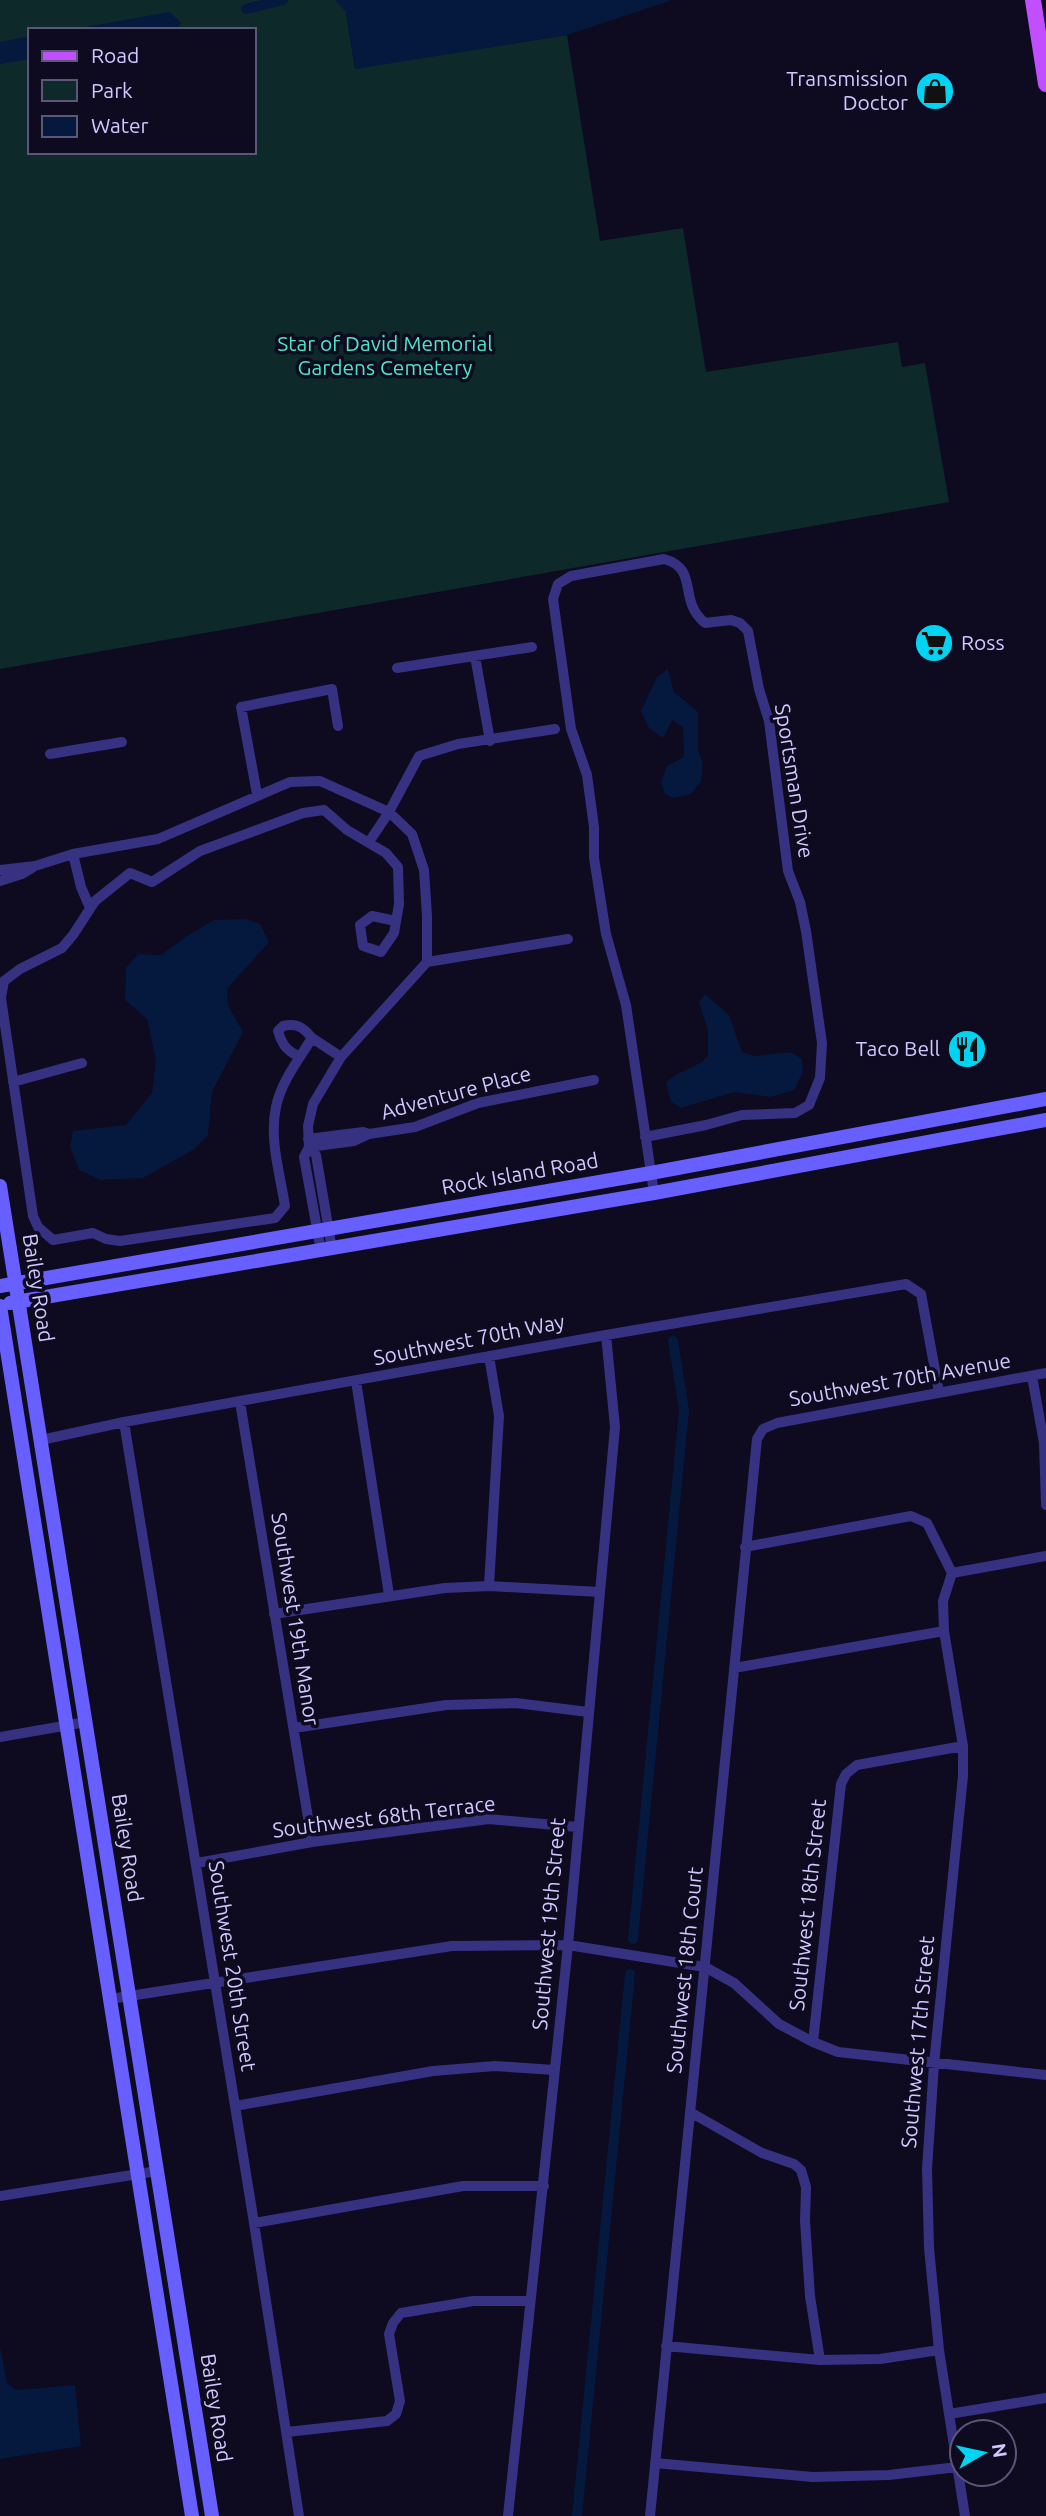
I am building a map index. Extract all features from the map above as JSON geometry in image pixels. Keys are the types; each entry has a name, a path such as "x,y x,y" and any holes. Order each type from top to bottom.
{"main road":[{"path":"1032,0 1046,84"}],"street":[{"name":"Sportsman Drive","path":"645,1137 742,1115 795,1113 809,1105 821,1078 822,1043 806,931 800,902 788,870 769,721 758,689 748,631 740,623 731,620 705,623 699,618 690,602 685,572 677,563 664,559 571,576 558,584 553,599 571,729 587,775 594,827 594,858 606,934 626,1005 645,1137 654,1193"},
{"path":"397,668 532,647"},
{"path":"475,656 490,741"},
{"path":"257,794 241,706 332,688 338,726"},
{"path":"369,842 389,812 419,756 448,747 555,729"},
{"path":"50,754 122,742"},
{"path":"0,870 35,866 73,854 158,839 290,782 320,781 389,812 412,834 424,870 427,962"},
{"path":"312,1038 286,1081 276,1105 273,1134 285,1206 275,1218 120,1241 93,1233 54,1240 38,1227 33,1216 1,998 4,981 20,969 62,948 74,935 95,901 131,873 152,882 200,851 303,813 324,810 347,830 386,853 398,867 399,904 396,921"},
{"path":"73,854 81,887 90,908"},
{"path":"0,881 22,874 35,866"},
{"path":"326,1250 304,1157 313,1104 341,1057 427,962 568,939"},
{"path":"300,1057 289,1052 281,1042 278,1031 283,1026 293,1023 303,1028 312,1038 341,1057"},
{"path":"13,1082 82,1063"},
{"name":"Adventure Place","path":"308,1143 354,1141 369,1135 415,1127 478,1103 594,1080"},
{"name":"Rock Island Road","path":"0,1286 651,1173 1046,1099"},
{"name":"Rock Island Road","path":"0,1305 654,1193 1046,1121"},
{"name":"Bailey Road","path":"0,1186 212,2516"},
{"name":"Southwest 70th Way","path":"41,1440 124,1422 489,1356 906,1284 920,1294 939,1392"},
{"name":"Bailey Road","path":"0,1305 192,2516"},
{"name":"Southwest 19th Street","path":"508,2516 568,1945 615,1427 606,1335"},
{"path":"489,1356 499,1416 489,1586"},
{"name":"Southwest 70th Avenue","path":"763,1429 777,1423 1046,1373"},
{"path":"1032,1376 1044,1443 1046,1504"},
{"path":"356,1381 389,1595"},
{"name":"Southwest 19th Manor","path":"240,1402 312,1842"},
{"name":"Southwest 20th Street","path":"124,1422 197,1863 299,2516"},
{"name":"Southwest 18th Court","path":"650,2516 745,1546 757,1439 763,1429"},
{"path":"745,1546 911,1516 927,1523 952,1573 1046,1556"},
{"name":"Southwest 17th Street","path":"950,2418 939,2350 929,2248 927,2169 934,2064 963,1776 963,1746 944,1630 943,1601 952,1573"},
{"path":"274,1614 445,1588 489,1586 600,1592"},
{"path":"734,1668 944,1630"},
{"path":"294,1728 446,1705 516,1703 588,1712"},
{"path":"0,1737 86,1722"},
{"name":"Southwest 18th Street","path":"813,2042 841,1784 846,1774 858,1765 963,1746"},
{"name":"Southwest 68th Terrace","path":"197,1863 312,1842 489,1819 577,1828"},
{"path":"110,2000 452,1946 568,1945 705,1967 734,1983 779,2024 838,2052 1046,2075"},
{"path":"235,2106 433,2071 495,2066 554,2070"},
{"path":"690,2112 762,2153 794,2164 801,2170 806,2186 805,2221 810,2296 820,2360"},
{"path":"0,2196 157,2171"},
{"path":"254,2223 463,2186 544,2186"},
{"path":"287,2432 387,2421 396,2414 400,2401 389,2334 401,2313 473,2301 530,2301"},
{"path":"666,2346 820,2360 880,2359 939,2350"},
{"path":"949,2414 1046,2398"},
{"path":"655,2463 813,2477 889,2475 948,2468"},
{"name":"Southwest 17th Street","path":"960,2488 965,2516"}],"green space":[{"name":"Star of David Memorial Gardens Cemetery","path":"0,0 344,0 355,68 567,35 600,241 683,228 706,372 898,342 902,367 925,363 949,502 0,669"}],"water":[{"path":"335,0 672,0 567,35 355,69 346,12"},
{"path":"170,12 181,23 177,28 79,28"},
{"path":"28,36 28,59 0,64 0,42"},
{"path":"668,669 674,692 698,712 698,751 703,763 701,781 691,794 674,798 665,794 661,783 667,766 684,757 683,727 672,720 663,738 649,728 641,711 657,677"},
{"path":"246,919 260,924 269,942 227,989 228,1005 243,1032 212,1092 208,1135 193,1150 143,1178 101,1180 79,1170 70,1147 73,1131 126,1125 152,1093 156,1060 147,1019 125,1000 126,968 138,954 161,955 214,920"},
{"path":"705,994 729,1015 742,1052 754,1056 791,1052 802,1059 803,1072 794,1090 771,1097 734,1092 681,1108 671,1102 666,1083 708,1056 708,1031 699,1002"},
{"path":"0,2347 7,2383 16,2390 75,2385 81,2446 0,2459"}],"waterway":[{"path":"246,9 283,0"},
{"path":"633,1939 684,1410 673,1341"},
{"path":"577,2516 630,1974"}],"place":[{"name":"Transmission Doctor","path":"935,91"},
{"name":"Ross","path":"934,643"},
{"name":"Taco Bell","path":"967,1049"}]}
